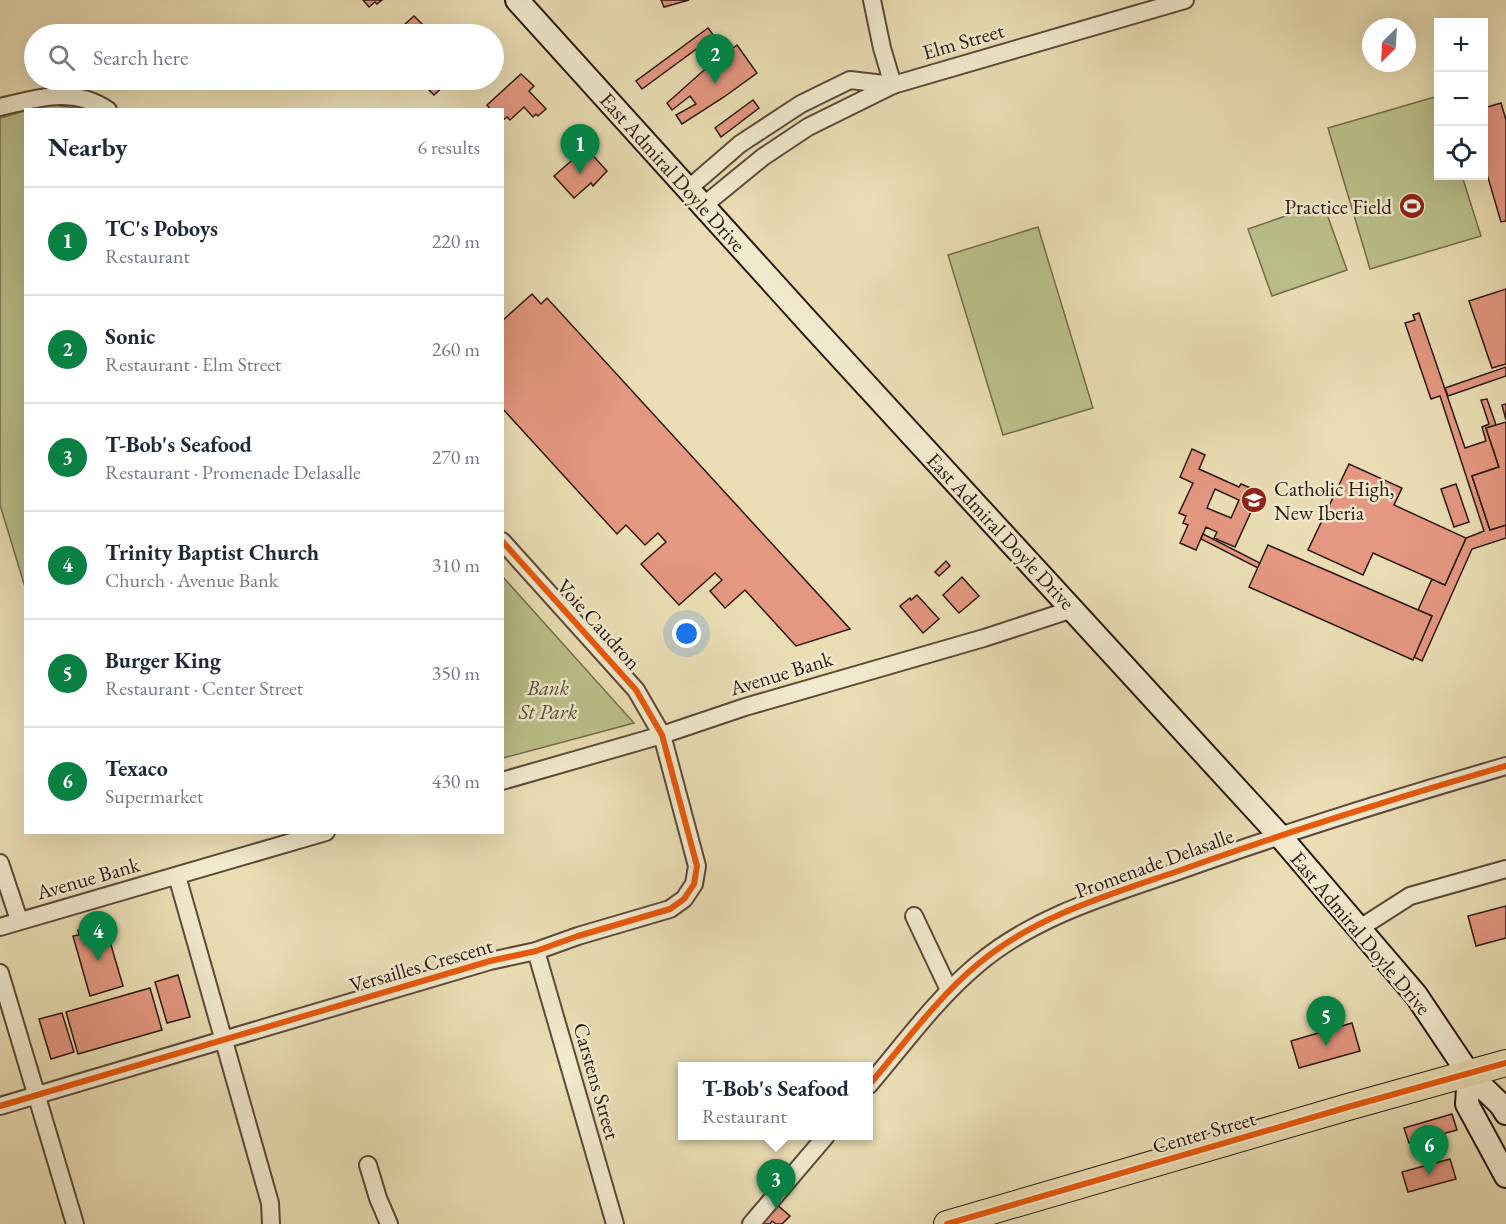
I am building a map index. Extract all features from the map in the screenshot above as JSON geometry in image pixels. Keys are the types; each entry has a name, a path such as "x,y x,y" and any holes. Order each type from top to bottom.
{"main road":[{"name":"East Admiral Doyle Drive","path":"517,0 1279,835 1416,995 1469,1074 1501,1105 1506,1113"},
{"name":"Center Street","path":"947,1224 1506,1063"},
{"path":"1469,1074 1467,1104 1506,1176"}],"street":[{"path":"872,0 882,48 893,85"},
{"name":"Elm Street","path":"696,198 808,128 893,85 1185,0"},
{"name":"Elm Street","path":"696,198 740,144 801,104 850,80 893,85"},
{"path":"0,107 67,94 85,98 104,108"},
{"name":"Voie Caudron","path":"504,543 636,690 662,735"},
{"name":"Avenue Bank","path":"504,781 662,735 745,707 984,638 1072,609"},
{"name":"Versailles Crescent","path":"0,1106 490,961 536,951 670,909 684,898 694,884 697,866 662,735"},
{"name":"Promenade Delasalle","path":"873,1080 950,990 985,959 1038,925 1087,903 1279,835 1506,766"},
{"name":"Avenue Bank","path":"0,927 319,834"},
{"path":"0,863 19,921"},
{"path":"1359,928 1410,896 1506,869"},
{"path":"177,876 270,1203 271,1224"},
{"path":"914,916 950,990"},
{"name":"Carstens Street","path":"536,951 615,1224"},
{"path":"0,973 75,1224"},
{"path":"751,1224 823,1140"},
{"path":"368,1165 389,1224"}],"green space":[{"name":"Practice Field","path":"1434,97 1434,180 1463,180 1481,236 1370,269 1328,128"},
{"path":"48,104 74,108 35,108"},
{"path":"24,112 24,584 0,505 0,118"},
{"path":"1323,203 1347,270 1272,296 1248,229"},
{"path":"1038,227 1093,408 1003,435 948,255"},
{"name":"Bank St Park","path":"504,578 634,723 504,758"}],"building":[{"path":"363,0 382,0 369,7"},
{"path":"661,0 689,0 664,7"},
{"path":"414,16 422,24 405,24"},
{"path":"708,28 714,36 642,89 636,81"},
{"path":"737,45 757,73 682,124 676,115 696,104 690,96 672,110 667,103"},
{"path":"521,74 534,86 529,91 546,109 533,117 524,107 510,120 507,117 504,119 504,108 489,108 487,105"},
{"path":"429,90 439,90 434,95"},
{"path":"753,100 759,108 721,137 715,128"},
{"path":"1501,103 1506,120 1506,221 1501,222 1488,178 1488,107"},
{"path":"586,148 607,171 593,186 591,183 574,198 554,176"},
{"path":"1506,289 1506,364 1492,368 1469,301"},
{"path":"532,294 541,304 547,298 850,629 796,646 745,590 725,608 710,591 722,580 715,573 679,605 641,564 666,542 658,533 645,545 626,525 617,534 504,410 504,319"},
{"path":"1419,313 1465,448 1486,441 1482,427 1489,424 1481,400 1487,399 1496,425 1486,428 1499,467 1472,476 1490,530 1506,525 1506,538 1472,549 1422,661 1414,657 1432,616 1418,610 1432,579 1445,585 1466,538 1484,531 1440,396 1431,399 1405,323 1415,320 1413,315"},
{"path":"1506,367 1506,376 1448,396 1445,388"},
{"path":"1506,404 1506,420 1502,405"},
{"path":"1506,422 1506,525 1490,530 1472,476 1499,467 1486,428"},
{"path":"1192,449 1205,455 1199,469 1239,487 1241,484 1260,492 1235,547 1214,538 1217,532 1206,527 1196,550 1180,543 1188,525 1183,523 1186,516 1179,513 1193,483 1180,477","holes":["1215,489 1239,500 1231,518 1207,508"]},
{"path":"1349,464 1402,488 1394,505 1466,538 1445,585 1373,553 1363,575 1308,550"},
{"path":"1456,484 1469,522 1454,527 1441,489"},
{"path":"1203,534 1260,563 1258,568 1201,539"},
{"path":"1268,545 1432,616 1413,660 1249,587"},
{"path":"946,561 950,566 939,576 935,572"},
{"path":"962,577 979,596 959,613 943,595"},
{"path":"917,595 939,619 923,633 900,606"},
{"path":"1506,906 1506,938 1476,946 1468,916"},
{"path":"98,924 100,929 106,928 123,986 90,996 73,936 79,935 78,930"},
{"path":"178,975 190,1017 167,1023 155,982"},
{"path":"150,988 162,1030 78,1054 66,1012"},
{"path":"62,1013 74,1052 51,1059 39,1019"},
{"path":"1352,1023 1360,1051 1299,1068 1291,1041"},
{"path":"1452,1114 1457,1130 1409,1143 1404,1128"},
{"path":"1450,1159 1456,1179 1408,1192 1402,1172"},
{"path":"775,1203 790,1216 782,1224 772,1221 770,1224 756,1224"}],"cycle path":[{"path":"0,1106 490,961 536,951 670,909 684,899 694,884 697,866 662,735 636,690 504,543"},
{"path":"873,1080 935,1006 963,977 1000,947 1048,920 1099,898 1260,843 1506,766"},
{"path":"947,1224 1506,1063"}],"place":[{"name":"Sonic","path":"715,84"},
{"name":"TC's Poboys","path":"580,174"},
{"name":"Practice Field","path":"1412,206"},
{"name":"Catholic High, New Iberia","path":"1254,500"},
{"name":"Trinity Baptist Church","path":"98,961"},
{"name":"Burger King","path":"1326,1046"},
{"name":"Texaco","path":"1429,1175"},
{"name":"T-Bob's Seafood","path":"776,1209"}]}
